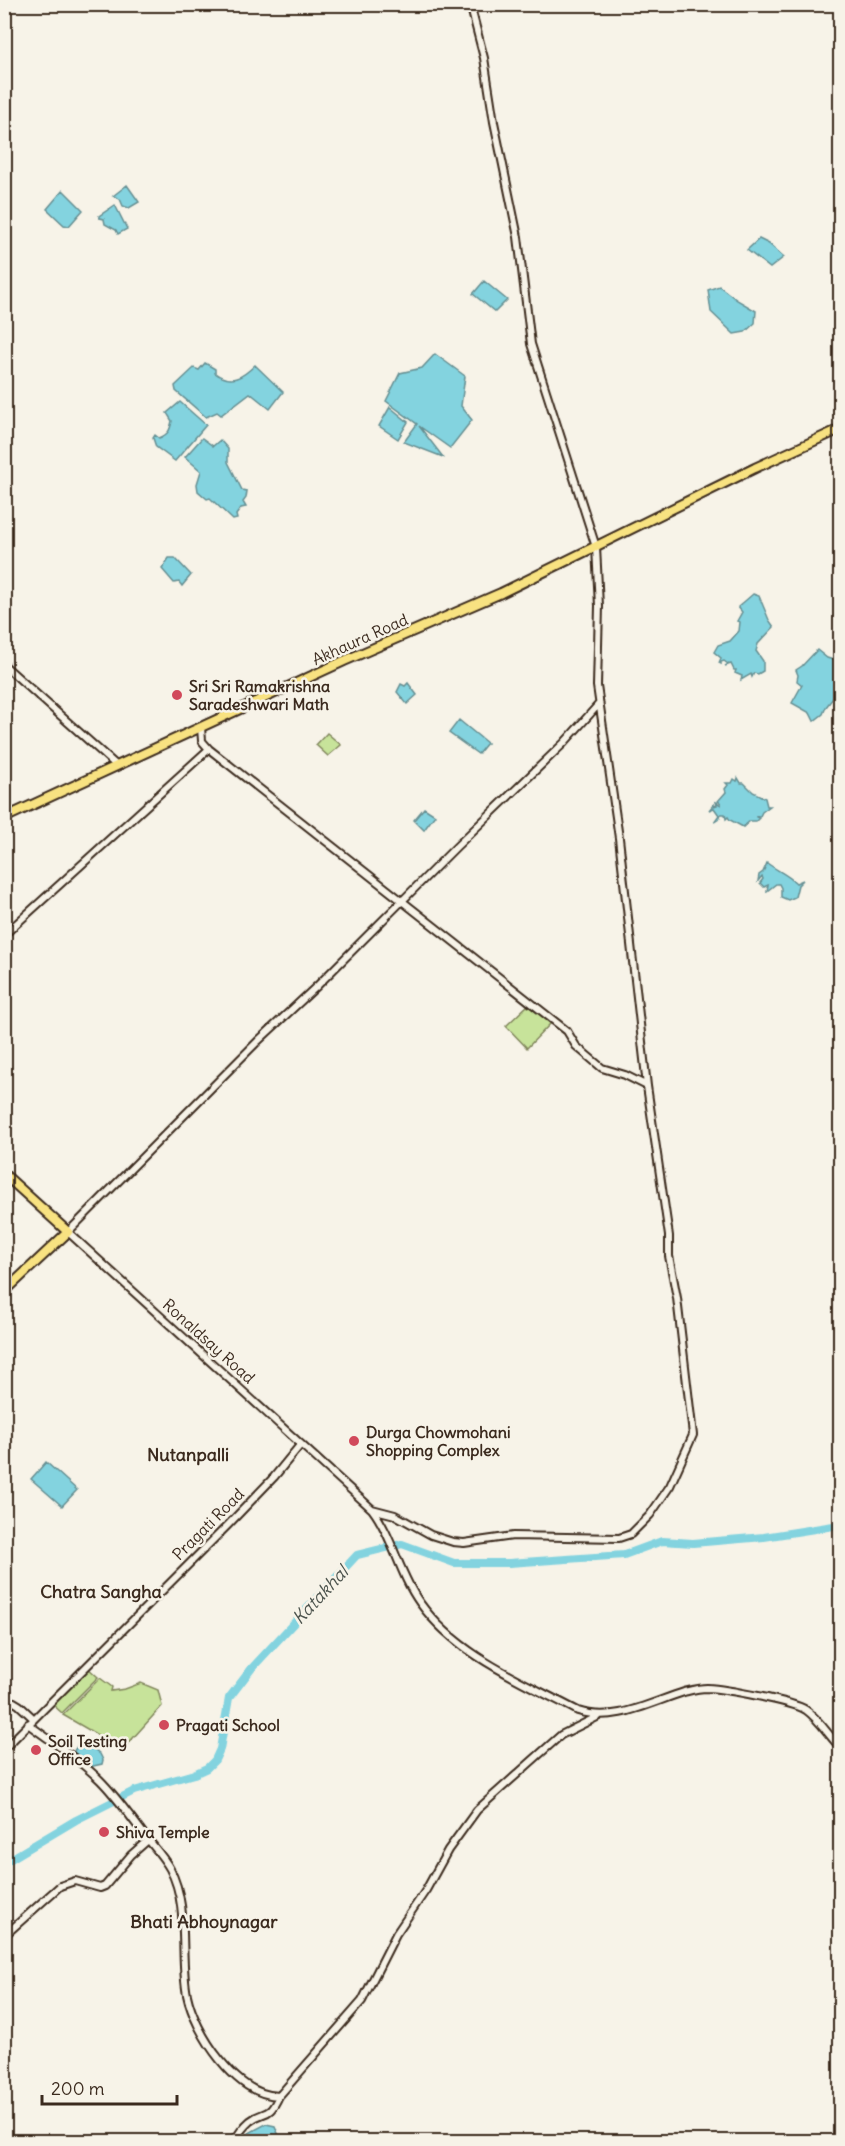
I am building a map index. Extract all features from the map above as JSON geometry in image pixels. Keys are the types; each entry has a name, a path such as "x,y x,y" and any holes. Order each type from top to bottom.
{"main road":[{"name":"Akhaura Road","path":"4,818 430,622 501,593 840,429"},
{"name":"Ronaldsay Road","path":"4,1174 68,1232"},
{"path":"4,1292 68,1232"}],"street":[{"path":"372,1509 395,1515 431,1535 453,1542 464,1543 513,1536 619,1538 631,1534 650,1515 670,1486 693,1435 677,1298 669,1256 669,1236 647,1086 620,847 599,704 597,658 599,606 596,547 531,344 518,237 489,95 484,58 470,4"},
{"path":"4,665 117,766"},
{"path":"68,1232 258,1041 564,743 599,704"},
{"path":"201,727 202,741 209,748 567,1031 576,1046 602,1068 647,1086"},
{"path":"4,935 209,748"},
{"name":"Ronaldsay Road","path":"68,1232 372,1509 387,1535 405,1578 427,1612 463,1647 578,1711 599,1716"},
{"name":"Pragati Road","path":"4,1749 228,1525 274,1477 301,1444"},
{"path":"234,2142 252,2119 267,2114 272,2109 279,2096 362,2001 396,1934 459,1834 477,1810 561,1735 599,1716 612,1715 692,1690 708,1688 796,1705 811,1715 840,1747"},
{"path":"4,1696 19,1705 31,1721 101,1780 165,1861 177,1886 182,1916 187,1992 195,2016 218,2055 236,2078 263,2095 279,2096"},
{"path":"4,1936 60,1886 75,1881 100,1888 105,1886 131,1855 148,1840"}],"green space":[{"path":"327,733 341,745 328,756 316,745"},
{"path":"527,1006 536,1010 551,1023 527,1048 506,1026"},
{"path":"88,1668 98,1677 62,1713 51,1703"},
{"path":"100,1678 112,1687 111,1691 141,1683 158,1690 162,1706 124,1748 120,1748 63,1715"}],"water":[{"path":"127,185 139,202 129,208 123,206 120,199 113,196"},
{"path":"63,190 83,210 69,226 64,225 47,209"},
{"path":"115,205 127,229 118,234 116,230 105,224 104,219 99,218"},
{"path":"759,239 784,257 770,268 747,250"},
{"path":"484,281 507,300 495,312 473,294"},
{"path":"719,286 756,311 755,323 745,332 734,334 711,312 708,290"},
{"path":"435,354 465,376 461,406 472,420 450,448 419,426 443,457 404,442 417,424 386,401 400,373 422,368"},
{"path":"205,363 215,369 215,373 221,377 232,379 246,373 255,365 283,392 270,409 250,393 221,415 217,412 206,417 176,391 175,386 194,368 199,370"},
{"path":"180,402 206,425 175,461 156,447 153,438 155,435 159,438 165,435 171,427 172,421 167,413"},
{"path":"390,407 408,422 398,439 379,426"},
{"path":"202,438 213,446 220,440 228,449 228,462 242,490 247,491 243,502 246,507 241,508 236,515 237,519 233,520 210,498 207,499 198,491 197,484 201,471 185,457"},
{"path":"169,558 175,558 191,575 182,586 179,582 174,583 162,569"},
{"path":"753,594 759,596 774,627 758,644 756,651 763,661 763,671 741,680 742,676 735,673 736,670 731,664 725,666 728,664 724,661 719,663 721,658 714,652 718,645 730,641 739,631 740,622 737,621 742,612 738,607"},
{"path":"817,650 827,658 840,662 840,684 837,693 823,714 814,721 810,713 792,703 802,685 797,681 796,670"},
{"path":"408,683 417,695 407,704 397,692 401,684 405,686"},
{"path":"459,720 487,743 478,754 449,733"},
{"path":"738,778 753,792 765,798 767,806 770,806 760,816 756,816 759,818 756,821 750,821 743,827 728,817 726,819 725,814 721,814 714,822 719,815 714,808 709,810 714,804 714,806 717,805 716,802 721,805 718,801 726,792 728,785 726,783 732,783 734,779 737,781"},
{"path":"424,808 435,815 424,830 414,820"},
{"path":"767,863 796,883 803,880 798,885 795,897 788,900 781,897 779,884 767,891 768,885 764,887 760,883 762,876 758,881"},
{"path":"46,1462 77,1490 62,1506 31,1479"},
{"path":"83,1740 100,1754 102,1764 89,1767 75,1756 74,1751"},
{"path":"266,2124 275,2126 281,2141 242,2141 247,2134"}],"waterway":[{"name":"Katakhal","path":"4,1863 76,1820 134,1791 194,1774 207,1768 215,1760 220,1749 229,1698 252,1668 357,1555 402,1544 454,1563 509,1563 624,1555 662,1541 693,1543 764,1537 840,1525"}],"place":[{"name":"Sri Sri Ramakrishna Saradeshwari Math","path":"177,695"},
{"name":"Durga Chowmohani Shopping Complex","path":"354,1441"},
{"name":"Pragati School","path":"164,1725"},
{"name":"Soil Testing Office","path":"36,1750"},
{"name":"Shiva Temple","path":"104,1832"}],"district":[{"name":"Nutanpalli","path":"188,1454"},
{"name":"Chatra Sangha","path":"101,1591"},
{"name":"Bhati Abhoynagar","path":"204,1921"}]}
